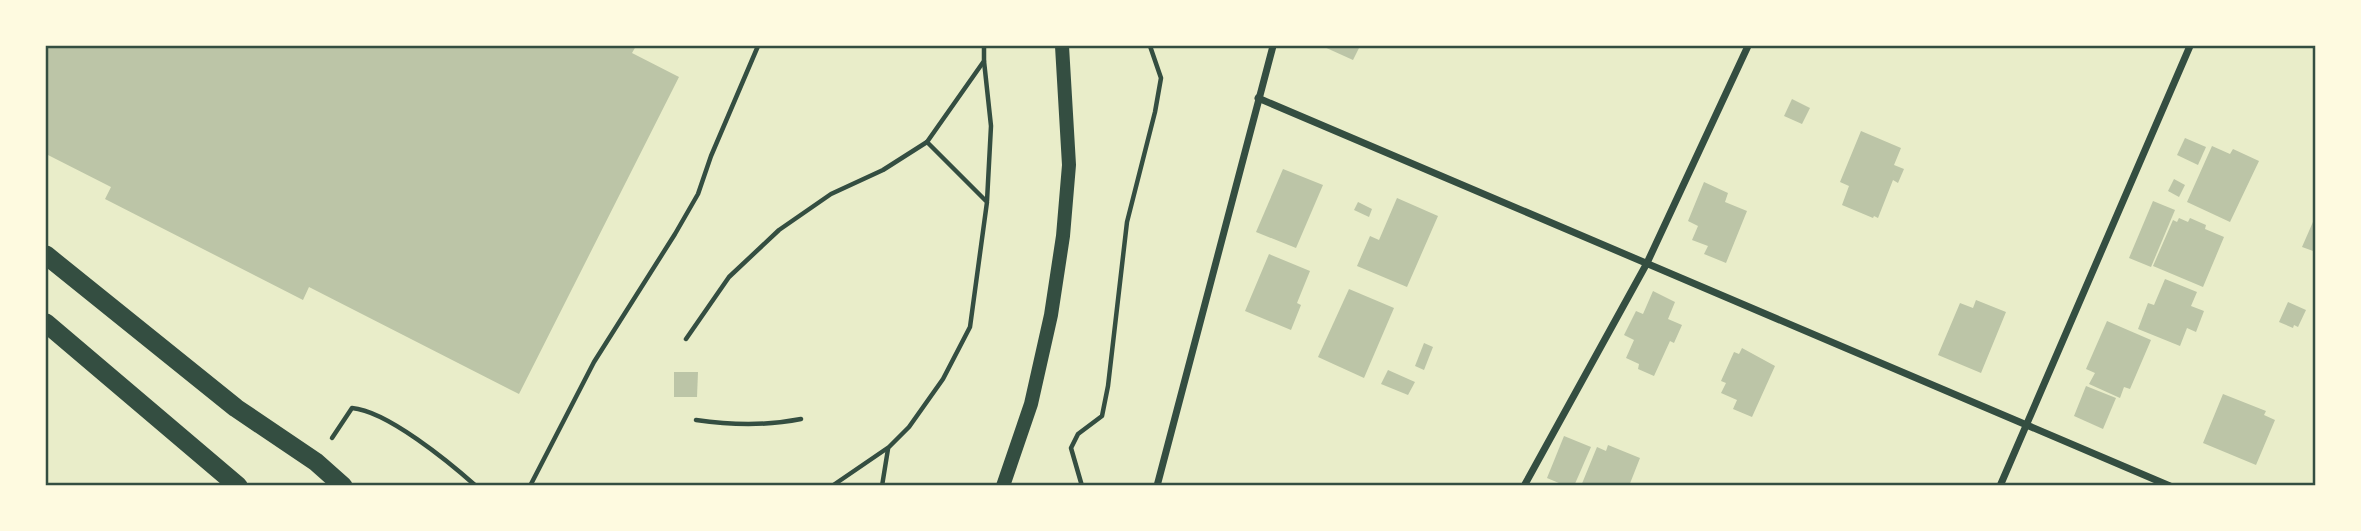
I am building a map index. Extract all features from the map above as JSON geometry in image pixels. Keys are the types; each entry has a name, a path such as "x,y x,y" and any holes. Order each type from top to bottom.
{"highway":[{"path":"46,255 236,408 316,462 343,485"},
{"path":"46,323 237,485"}],"main road":[{"path":"1003,485 1031,404 1051,315 1063,236 1069,166 1062,46"}],"street":[{"path":"1157,485 1273,46"},
{"path":"1524,485 1647,263 1748,46"},
{"path":"2000,485 2190,46"},
{"path":"1258,99 2170,485"}],"path":[{"path":"530,485 594,362 698,194 711,156 758,46"},
{"path":"832,485 889,447 909,427 943,379 970,327 987,202 992,126 984,46"},
{"path":"1082,485 1071,448 1078,434 1102,416 1104,406 1127,222 1161,78 1150,46"},
{"path":"686,339 729,277 779,230 831,194 884,170 927,142 984,61"},
{"path":"927,142 987,202"},
{"path":"316,462 352,408 366,409 435,451 477,485"},
{"path":"696,419 725,424 760,424 801,419"},
{"path":"881,485 889,447"}],"building":[{"path":"46,46 636,46 632,53 679,77 519,394 309,287 303,300 105,199 111,187 46,154"},
{"path":"1322,46 1360,46 1353,60"},
{"path":"1792,99 1810,108 1802,124 1784,116"},
{"path":"1861,131 1901,148 1894,165 1904,169 1898,183 1893,180 1878,218 1842,205 1849,186 1840,182"},
{"path":"2185,138 2206,147 2198,165 2177,155"},
{"path":"2212,146 2230,154 2233,149 2259,161 2230,222 2187,202"},
{"path":"1283,169 1323,185 1296,248 1256,232"},
{"path":"2174,179 2185,185 2179,197 2168,191"},
{"path":"1704,182 1728,193 1725,202 1747,211 1726,263 1704,254 1708,246 1692,240 1698,226 1688,221"},
{"path":"1397,198 1438,216 1407,287 1357,266 1370,236 1379,240"},
{"path":"2153,201 2175,210 2151,267 2129,258"},
{"path":"1358,202 1372,209 1369,217 1354,210"},
{"path":"2316,215 2316,252 2302,247"},
{"path":"2179,218 2188,222 2190,218 2206,225 2205,229 2224,237 2203,287 2153,266 2173,220 2177,222"},
{"path":"1269,254 1310,271 1297,303 1301,305 1291,330 1245,311"},
{"path":"2165,279 2197,292 2191,306 2204,311 2196,332 2187,328 2180,346 2138,329 2148,303 2154,305"},
{"path":"1349,289 1394,308 1364,378 1318,357"},
{"path":"1653,291 1675,302 1668,319 1682,325 1674,343 1670,341 1654,376 1638,369 1639,364 1626,358 1634,340 1624,335 1636,311 1643,314"},
{"path":"1976,300 2006,312 1981,373 1938,355 1960,303 1973,308"},
{"path":"2288,302 2306,310 2298,327 2294,325 2293,328 2279,322"},
{"path":"2107,321 2151,340 2130,389 2124,387 2120,398 2089,384 2095,373 2086,369"},
{"path":"1424,343 1433,347 1424,370 1415,366"},
{"path":"1742,348 1775,366 1752,417 1733,409 1737,400 1721,393 1726,383 1721,381 1734,352 1739,354"},
{"path":"1388,370 1415,382 1408,395 1381,384"},
{"path":"674,372 698,372 697,397 674,397"},
{"path":"2086,386 2116,398 2103,429 2074,416"},
{"path":"2223,394 2266,411 2264,415 2275,420 2256,465 2203,443"},
{"path":"1564,436 1591,447 1574,486 1566,486 1547,478"},
{"path":"1608,445 1640,458 1629,486 1581,486 1597,447 1606,451"}]}
